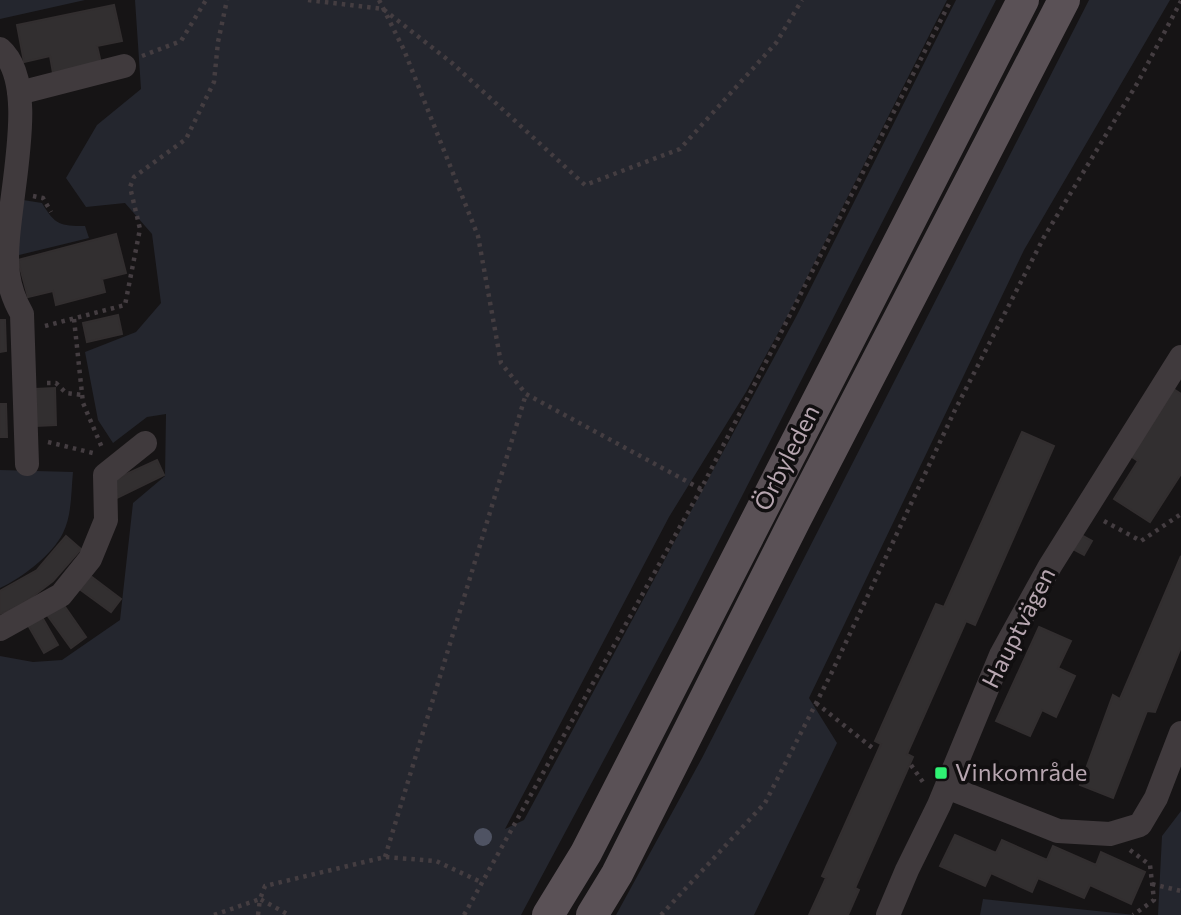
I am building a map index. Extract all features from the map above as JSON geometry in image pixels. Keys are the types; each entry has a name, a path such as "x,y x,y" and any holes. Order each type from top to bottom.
{"main road":[{"name":"Örbyleden","path":"548,915 586,853 1023,0"},
{"name":"Örbyleden","path":"592,915 617,874 795,520 1063,0"}],"street":[{"path":"0,49 10,58 19,93 16,180 4,248 14,299 22,314 24,331 27,464"},
{"path":"19,93 124,66"},
{"name":"Hauptvägen","path":"888,915 947,787 1001,655 1050,566 1178,371"},
{"path":"0,629 61,595 90,559 106,520 105,475 145,443"},
{"path":"947,787 1058,831 1111,834 1140,825 1156,798 1181,733"}],"path":[{"path":"124,66 150,51 163,50 181,41 206,0"},
{"path":"24,331 125,305 139,229 130,187 134,177 186,139 214,82 218,42 227,0"},
{"path":"308,0 383,9 452,64 584,186 680,149 776,43 802,0"},
{"path":"379,0 404,50 478,236 501,363 526,394 701,489"},
{"path":"464,915 701,489 951,0"},
{"path":"661,915 765,803 816,703 955,410 1044,237 1138,82 1181,1"},
{"path":"26,438 105,455 88,418 82,395 74,319"},
{"path":"25,383 56,383 66,393 82,395"},
{"path":"385,857 526,394"},
{"path":"1085,510 1141,541 1181,514"},
{"path":"816,703 875,750"},
{"path":"1111,834 1150,865 1154,900 1133,915"},
{"path":"258,915 265,886 385,857 436,861 483,883"},
{"path":"1152,884 1181,891"},
{"path":"214,915 260,899 289,915"}],"shaded area":[{"path":"0,0 85,0 0,19"},
{"path":"135,0 947,0 789,313 746,392 669,517 505,829 524,820 797,315 956,0 996,0 677,623 521,915 0,915 0,656 33,662 62,660 120,620 133,503 165,476 166,414 147,417 113,443 98,420 85,352 136,332 161,303 152,234 125,203 86,207 66,178 97,125 141,89"},
{"path":"1089,0 1170,0 1024,250 809,698 837,743 754,915 616,915 702,758"},
{"path":"23,200 42,203 59,223 85,226 89,238 15,256"},
{"path":"0,470 73,472 68,519 58,541 36,565 0,588"},
{"path":"1181,811 1181,915 1158,915 1162,836"},
{"path":"983,899 1135,915 980,915"}],"building":[{"path":"114,5 122,41 97,46 101,63 53,73 50,56 24,62 17,25"},
{"path":"116,234 126,273 102,279 105,292 56,305 53,291 28,297 18,260"},
{"path":"118,315 122,334 87,342 83,323"},
{"path":"0,320 5,320 6,351 0,352"},
{"path":"55,388 56,425 36,426 35,389"},
{"path":"1172,388 1181,394 1181,474 1150,522 1114,499 1138,461 1129,455"},
{"path":"0,404 6,404 7,437 0,437"},
{"path":"1022,432 1054,446 975,625 966,621 907,754 913,757 855,888 859,890 848,915 809,915 826,878 822,876 881,744 875,741 936,604 944,607"},
{"path":"157,460 164,475 117,498 109,482"},
{"path":"1081,535 1092,541 1084,555 1073,549"},
{"path":"66,536 81,549 53,581 20,606 0,614 0,591 37,570"},
{"path":"1181,556 1181,647 1155,712 1147,711 1113,798 1080,785 1113,695 1120,699"},
{"path":"88,574 121,599 111,612 78,588"},
{"path":"61,601 86,637 71,648 45,612"},
{"path":"42,617 58,645 44,653 28,625"},
{"path":"1039,627 1071,641 1058,668 1075,676 1056,717 1042,710 1030,736 996,721"},
{"path":"955,835 996,853 1002,840 1047,860 1053,846 1096,865 1101,852 1145,872 1131,904 1090,885 1084,898 1038,878 1032,892 991,873 985,886 940,866"}],"place":[{"name":"Vinkområde","path":"941,773"}]}
